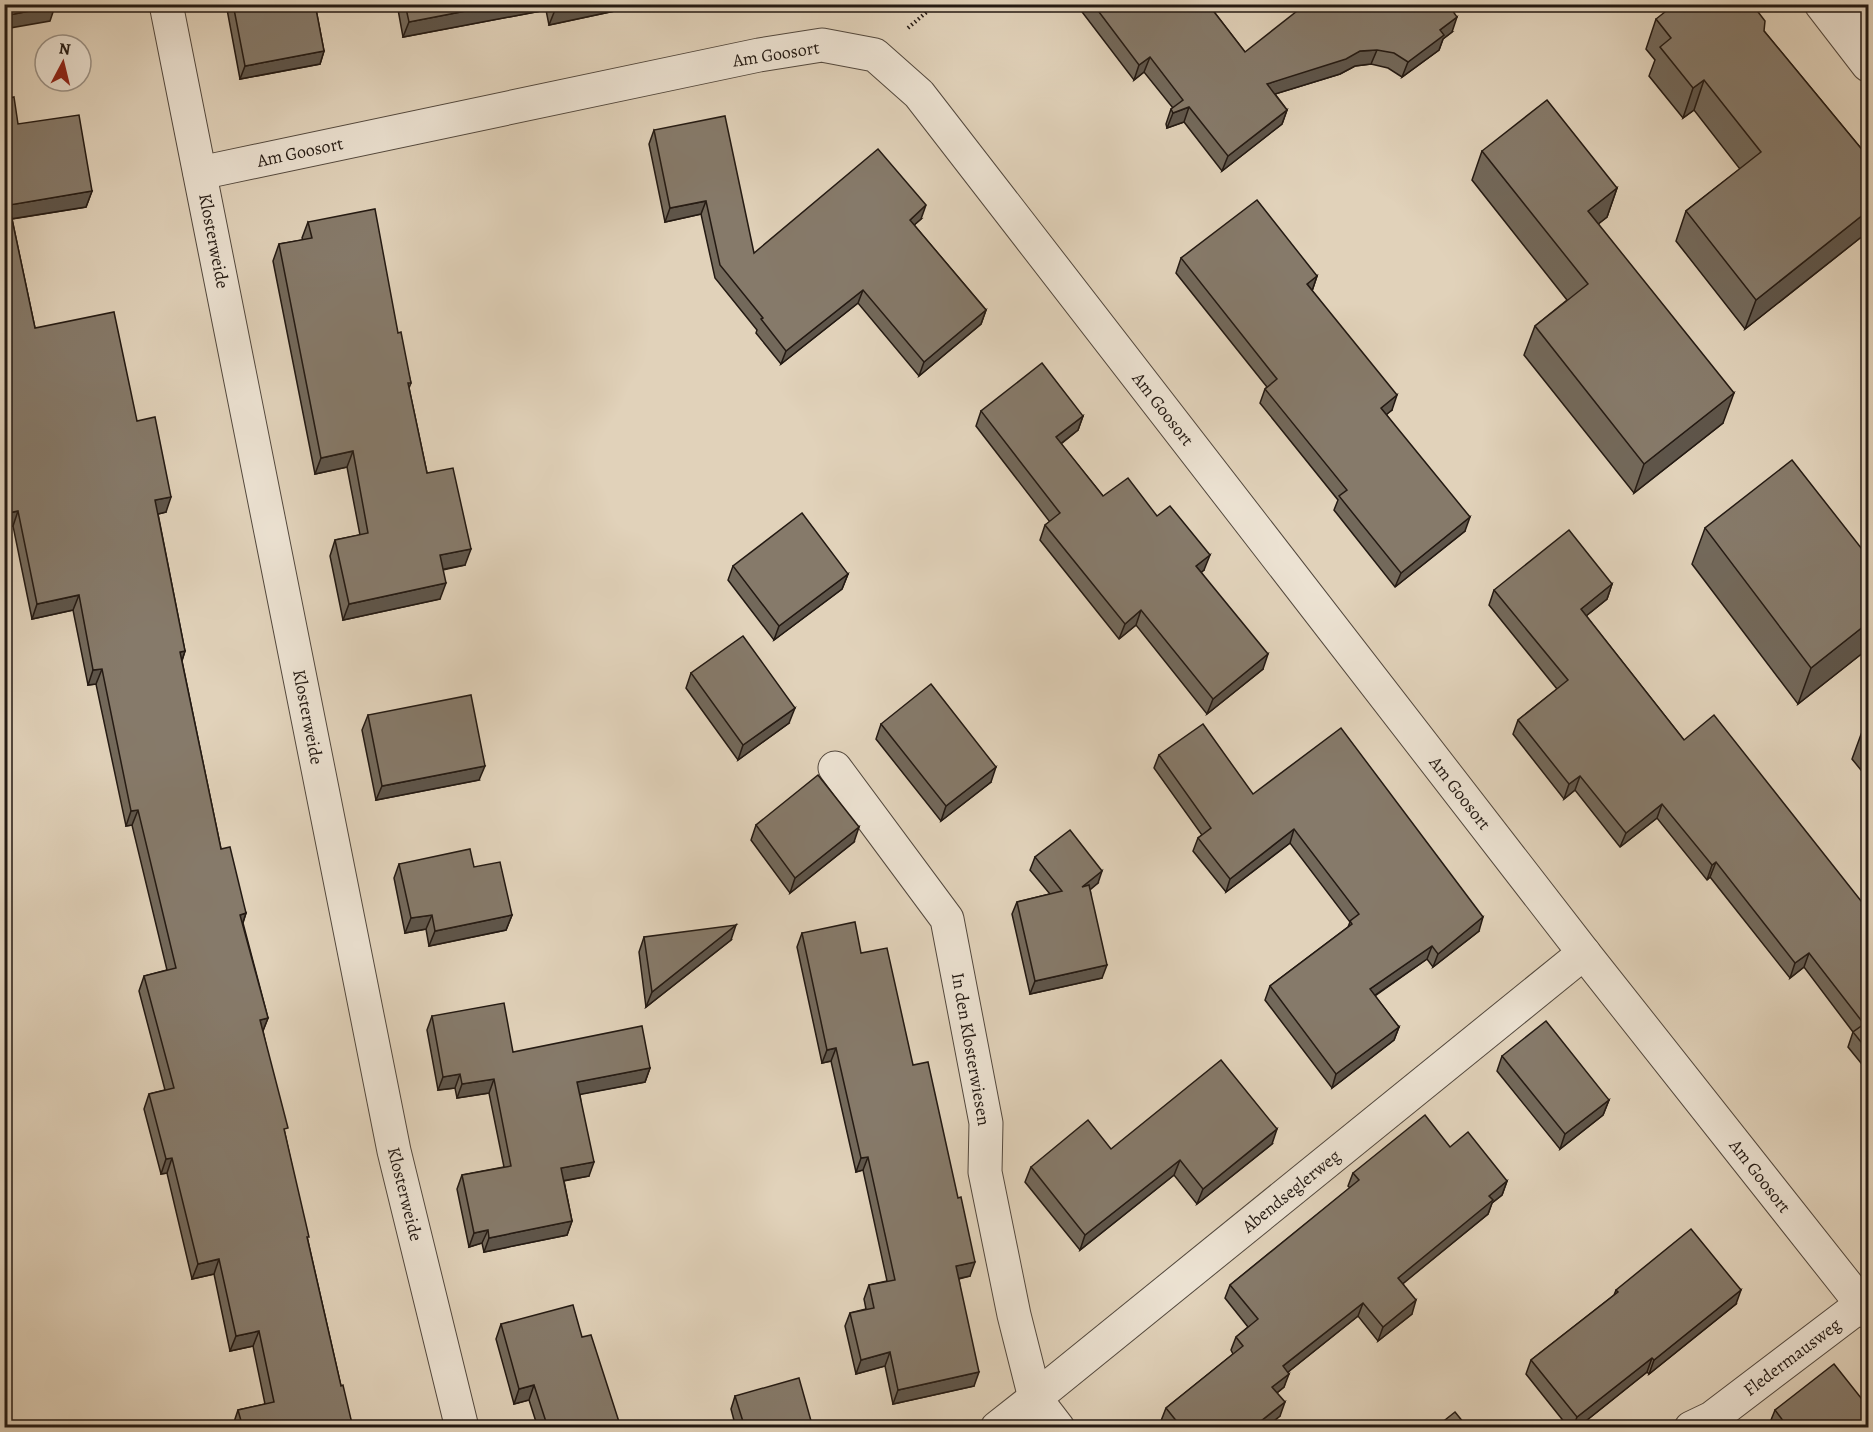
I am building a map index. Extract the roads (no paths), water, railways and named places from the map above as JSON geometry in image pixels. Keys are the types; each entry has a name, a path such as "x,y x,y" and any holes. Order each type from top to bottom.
{"street":[{"name":"Klosterweide","path":"166,4 394,1151 462,1428"},
{"path":"1868,4 1830,16 1869,65"},
{"name":"Am Goosort","path":"200,173 759,55 822,45 875,55 927,104 1584,953 1865,1308"},
{"name":"In den Klosterwiesen","path":"835,768 947,919 986,1123 985,1172 1014,1315 1035,1398"},
{"name":"Abendseglerweg","path":"997,1428 1584,953"},
{"name":"Fledermausweg","path":"1691,1428 1712,1418 1865,1308"},
{"path":"1035,1398 1058,1428"}]}
